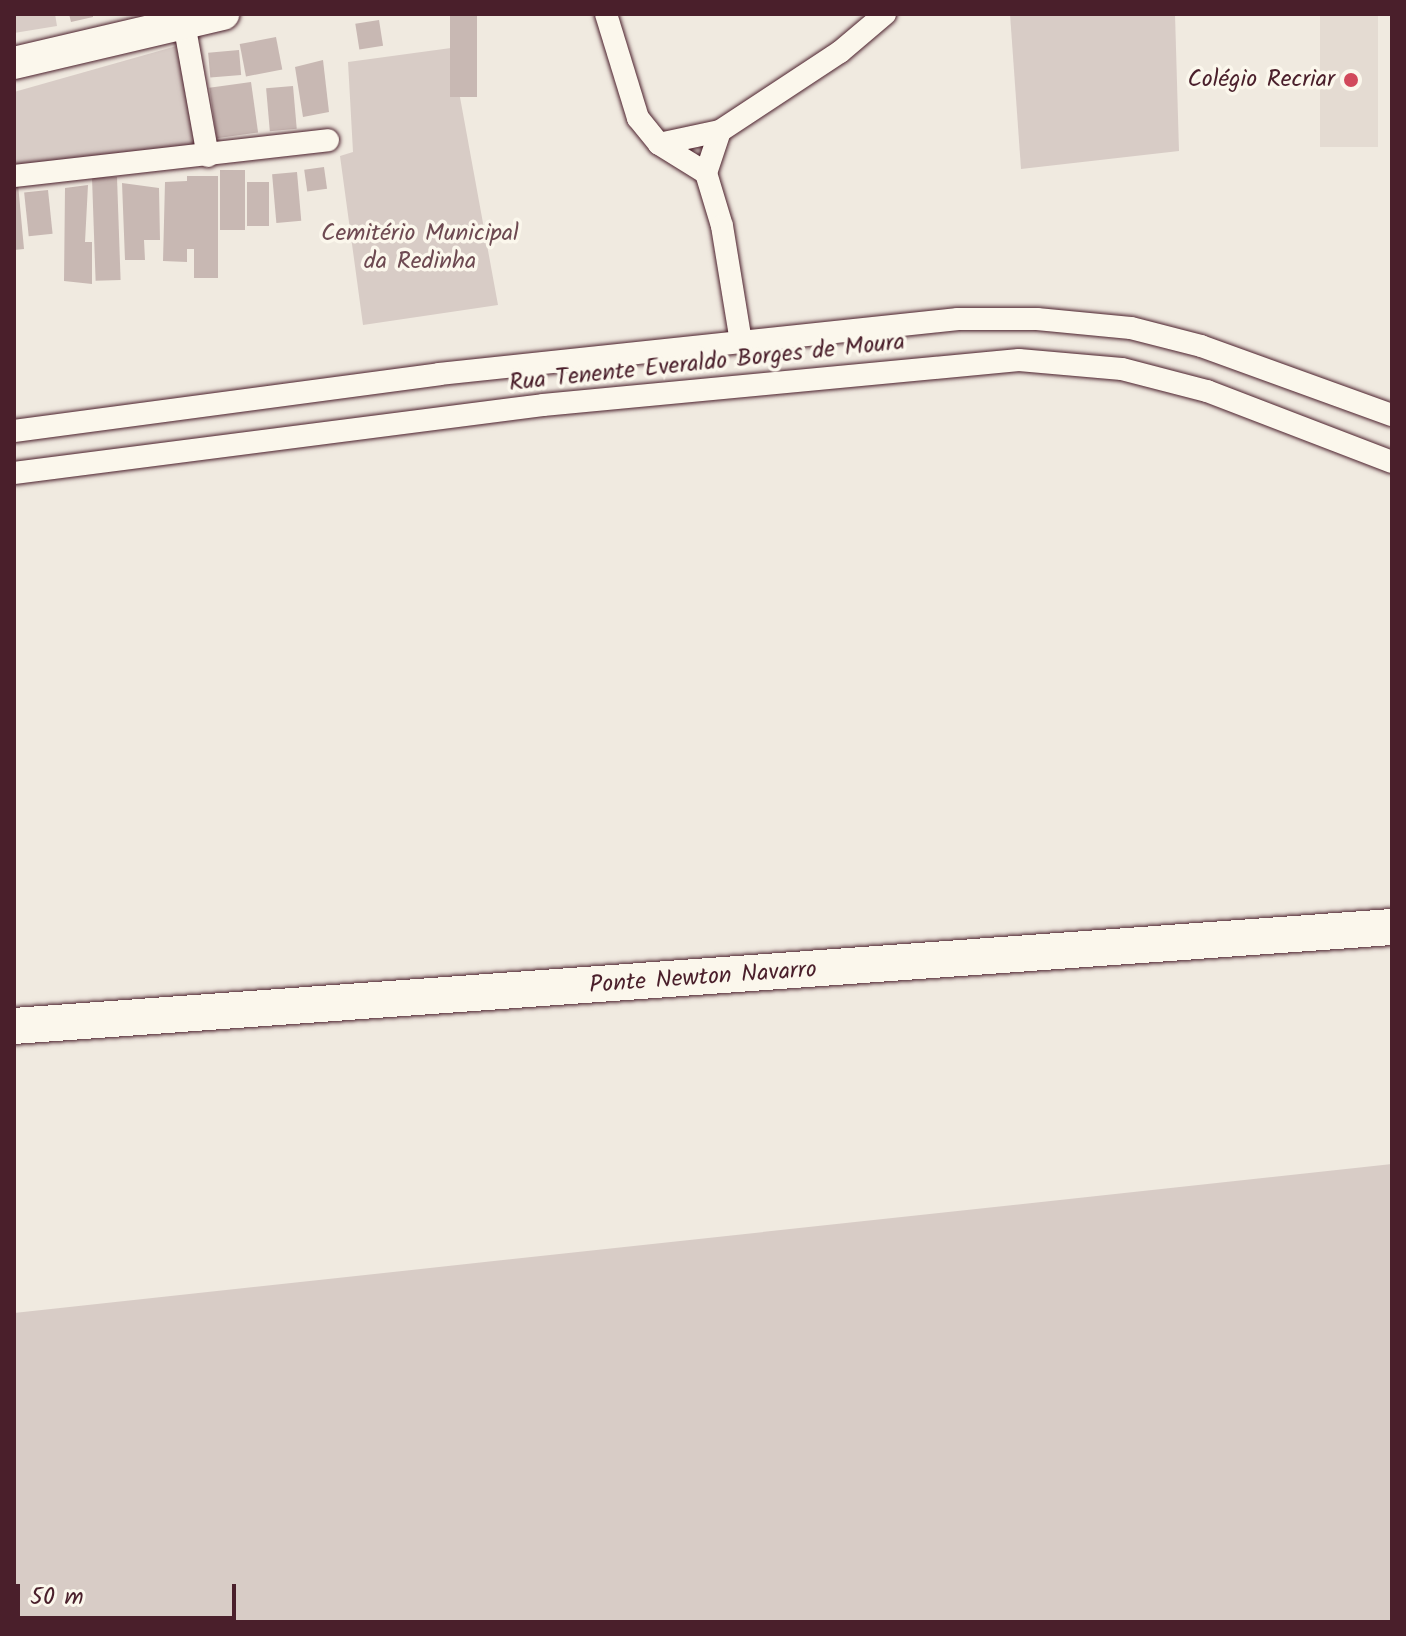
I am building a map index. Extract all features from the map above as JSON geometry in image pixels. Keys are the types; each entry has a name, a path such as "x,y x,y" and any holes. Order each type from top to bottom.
{"main road":[{"name":"Ponte Newton Navarro","path":"14,1004 1392,906"},
{"name":"Ponte Newton Navarro","path":"14,1026 1392,927"}],"street":[{"path":"14,63 223,14"},
{"path":"606,14 638,118 659,144 706,173"},
{"path":"659,144 720,131 840,52 885,14"},
{"path":"184,23 208,156"},
{"path":"720,131 706,173 722,226 741,342"},
{"path":"14,176 328,140"},
{"name":"Rua Tenente Everaldo Borges de Moura","path":"14,431 439,374 958,319 1095,322 1201,346 1392,415"},
{"name":"Rua Tenente Everaldo Borges de Moura","path":"14,473 543,405 1019,360 1122,369 1207,391 1392,462"}],"shaded area":[{"name":"Colégio Recriar","path":"1320,14 1378,14 1378,147 1320,147"}],"green space":[{"path":"14,14 55,14 57,26 14,33"},
{"path":"1010,14 1175,14 1179,151 1021,169"},
{"path":"180,45 199,144 14,169 14,92"},
{"name":"Cemitério Municipal da Redinha","path":"451,48 498,305 363,325 340,156 353,152 348,62"},
{"path":"1392,1164 1392,1622 14,1622 14,1313"}],"building":[{"path":"69,14 93,14 93,17 71,22"},
{"path":"450,14 477,14 477,97 450,97"},
{"path":"379,20 383,46 359,49 355,24"},
{"path":"276,37 282,69 246,76 240,44"},
{"path":"239,50 241,75 210,78 208,53"},
{"path":"323,60 329,112 303,117 295,67"},
{"path":"251,82 258,133 217,138 209,88"},
{"path":"293,86 297,129 270,131 266,88"},
{"path":"324,167 327,189 307,192 304,170"},
{"path":"220,170 245,170 245,230 220,230"},
{"path":"297,172 301,221 276,223 272,174"},
{"path":"187,176 218,176 218,278 194,278 194,249 187,249 187,262 163,261 165,182 187,181"},
{"path":"117,177 121,280 96,281 92,178"},
{"path":"247,182 269,182 269,226 247,226"},
{"path":"122,183 159,188 160,240 144,240 145,260 125,260"},
{"path":"18,184 24,249 14,250 14,185"},
{"path":"88,185 85,242 92,242 92,284 64,281 65,188"},
{"path":"48,190 53,234 29,236 24,193"}],"place":[{"name":"Colégio Recriar","path":"1351,80"}]}
